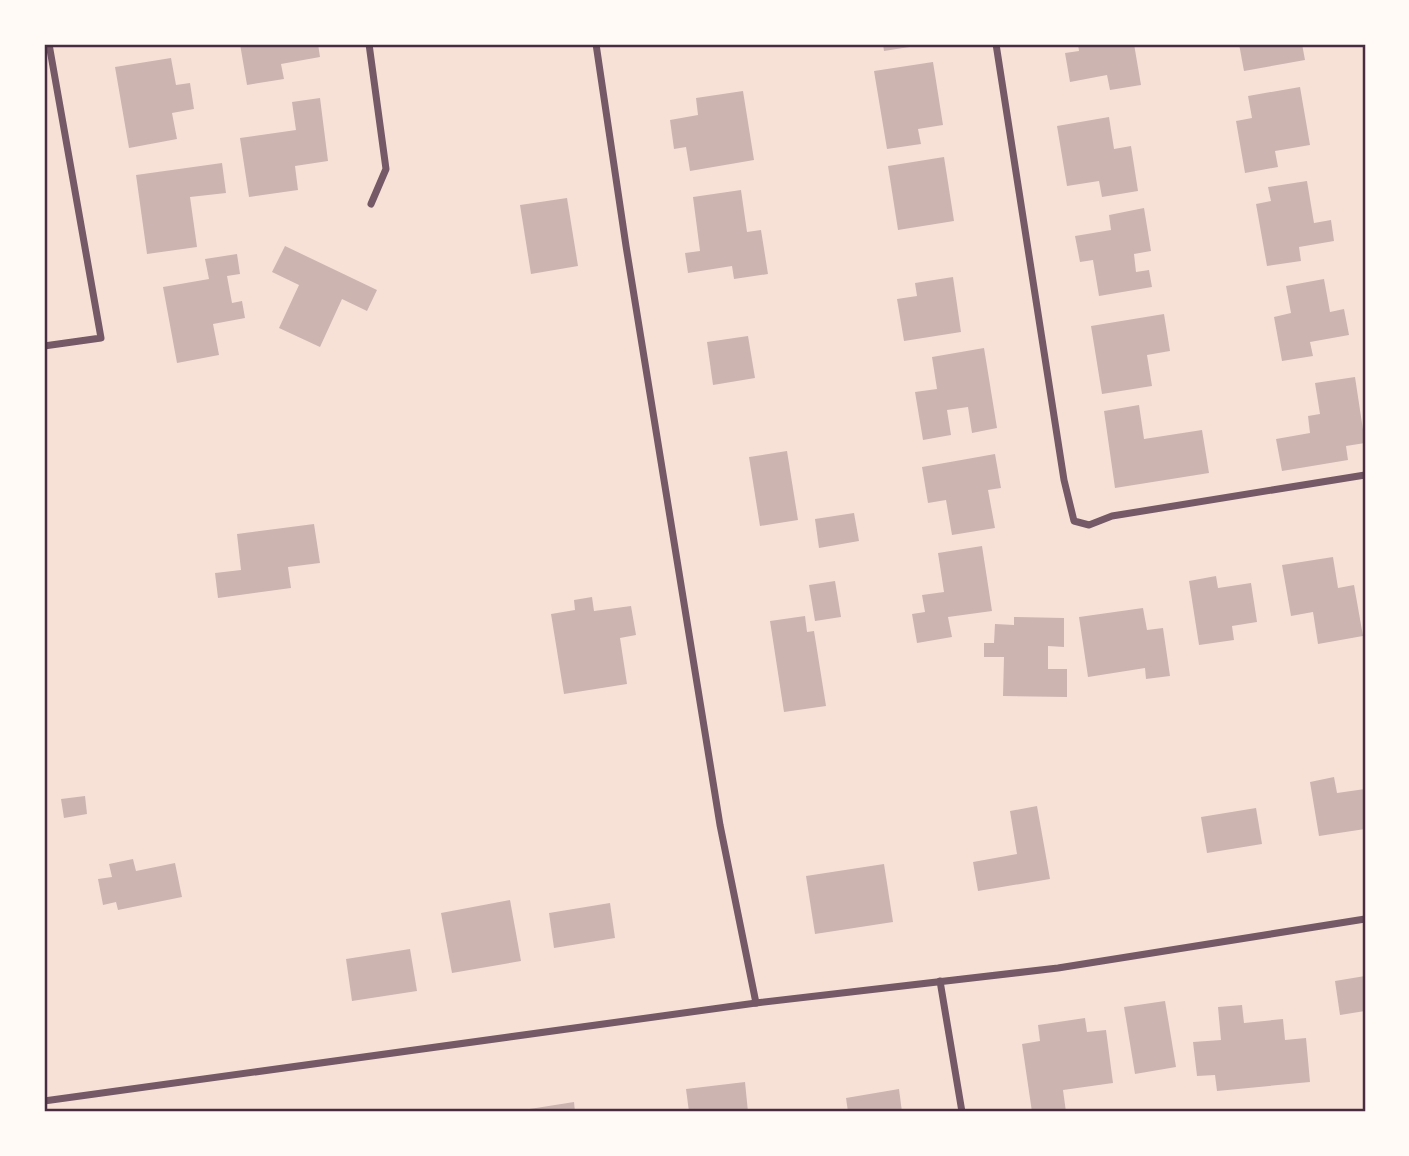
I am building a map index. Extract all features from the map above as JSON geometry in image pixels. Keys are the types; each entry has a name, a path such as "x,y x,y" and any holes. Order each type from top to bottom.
{"street":[{"path":"44,346 101,338 49,44"},
{"path":"369,44 386,169 371,204"},
{"path":"596,44 626,246 716,798 756,1003"},
{"path":"996,44 1064,480 1074,521 1089,525 1112,516 1365,475"},
{"path":"44,1101 756,1003 1058,968 1365,919"},
{"path":"940,981 962,1112"}],"building":[{"path":"240,44 318,44 320,57 281,64 284,79 247,85"},
{"path":"883,44 922,44 922,45 884,51"},
{"path":"1078,44 1134,44 1141,85 1110,90 1107,75 1070,82 1065,53 1079,51"},
{"path":"1239,44 1302,44 1305,60 1244,71"},
{"path":"171,58 176,85 190,83 194,109 172,113 177,139 129,148 115,67"},
{"path":"933,62 943,125 918,129 921,144 887,149 874,71"},
{"path":"1300,87 1310,145 1275,151 1278,167 1245,173 1236,121 1252,118 1248,96"},
{"path":"743,91 754,160 690,171 686,147 674,149 670,120 698,115 696,98"},
{"path":"320,98 328,161 295,166 298,190 249,197 240,138 296,130 292,102"},
{"path":"1109,117 1114,149 1131,146 1138,191 1102,197 1099,181 1067,186 1057,126"},
{"path":"944,157 954,221 898,230 888,166"},
{"path":"222,163 226,193 190,197 197,247 147,254 136,175"},
{"path":"1307,181 1314,223 1331,220 1334,241 1299,247 1301,261 1267,266 1256,204 1271,201 1268,187"},
{"path":"741,190 747,232 761,230 768,274 734,279 732,266 688,273 685,253 700,251 693,197"},
{"path":"567,198 578,266 531,274 520,205"},
{"path":"1144,208 1151,251 1134,254 1136,272 1149,270 1152,287 1099,296 1093,260 1080,262 1075,236 1111,230 1109,215"},
{"path":"285,246 377,290 367,311 342,299 320,347 279,328 299,285 272,272"},
{"path":"237,254 240,274 227,276 232,303 242,301 245,318 213,324 219,355 177,363 163,287 209,279 205,259"},
{"path":"953,277 961,332 904,341 897,299 917,296 915,283"},
{"path":"1324,279 1330,312 1344,309 1349,335 1310,342 1313,356 1282,361 1274,317 1291,313 1286,286"},
{"path":"1164,314 1170,351 1147,355 1152,386 1102,394 1091,326"},
{"path":"748,336 755,378 713,385 707,342"},
{"path":"984,348 997,428 972,433 968,407 947,410 951,435 923,440 915,392 937,389 932,357"},
{"path":"1355,377 1365,443 1346,446 1348,460 1282,471 1276,439 1310,433 1308,416 1320,414 1315,383"},
{"path":"1139,405 1144,439 1202,430 1209,473 1115,488 1104,411"},
{"path":"787,451 798,520 760,526 749,457"},
{"path":"995,454 1001,488 988,490 995,528 952,535 946,500 928,503 922,467"},
{"path":"854,513 859,541 819,548 815,519"},
{"path":"314,524 320,563 288,567 291,588 218,598 215,573 241,570 237,534"},
{"path":"982,546 992,611 948,617 952,637 917,643 912,614 925,612 922,595 944,592 938,553"},
{"path":"1333,557 1338,588 1354,585 1363,636 1318,644 1313,612 1291,616 1282,565"},
{"path":"1216,576 1218,588 1251,583 1257,622 1232,626 1234,640 1199,645 1189,581"},
{"path":"835,581 841,617 815,621 809,585"},
{"path":"592,597 594,611 631,606 636,635 620,638 627,684 564,694 551,614 575,610 574,600"},
{"path":"1143,608 1147,630 1163,628 1170,676 1146,679 1145,668 1088,677 1079,617"},
{"path":"805,616 807,632 814,631 826,706 784,712 770,621"},
{"path":"1014,617 1064,618 1064,647 1048,646 1048,669 1067,669 1067,697 1003,696 1004,657 984,657 984,643 994,643 995,624 1014,625"},
{"path":"1334,777 1337,793 1365,789 1365,829 1319,836 1310,782"},
{"path":"85,796 87,814 64,818 61,799"},
{"path":"1037,806 1050,879 978,891 973,862 1017,854 1010,811"},
{"path":"1256,808 1262,844 1207,853 1201,817"},
{"path":"133,859 136,871 175,863 182,897 118,910 116,902 103,905 98,879 112,877 109,864"},
{"path":"884,864 893,922 815,934 806,876"},
{"path":"510,900 521,961 452,973 441,913"},
{"path":"610,903 615,938 554,948 549,913"},
{"path":"410,949 417,991 352,1001 346,959"},
{"path":"1365,976 1365,1011 1340,1015 1335,981"},
{"path":"1165,1001 1176,1067 1135,1074 1124,1007"},
{"path":"1242,1005 1244,1023 1283,1019 1285,1040 1306,1038 1310,1082 1217,1091 1215,1075 1197,1076 1193,1042 1221,1040 1218,1007"},
{"path":"1085,1018 1087,1032 1106,1030 1113,1083 1063,1090 1066,1112 1032,1112 1022,1044 1040,1041 1038,1025"},
{"path":"745,1082 748,1112 689,1112 686,1089"},
{"path":"899,1089 902,1112 848,1112 846,1098"},
{"path":"574,1102 575,1112 517,1112 517,1111"}]}
